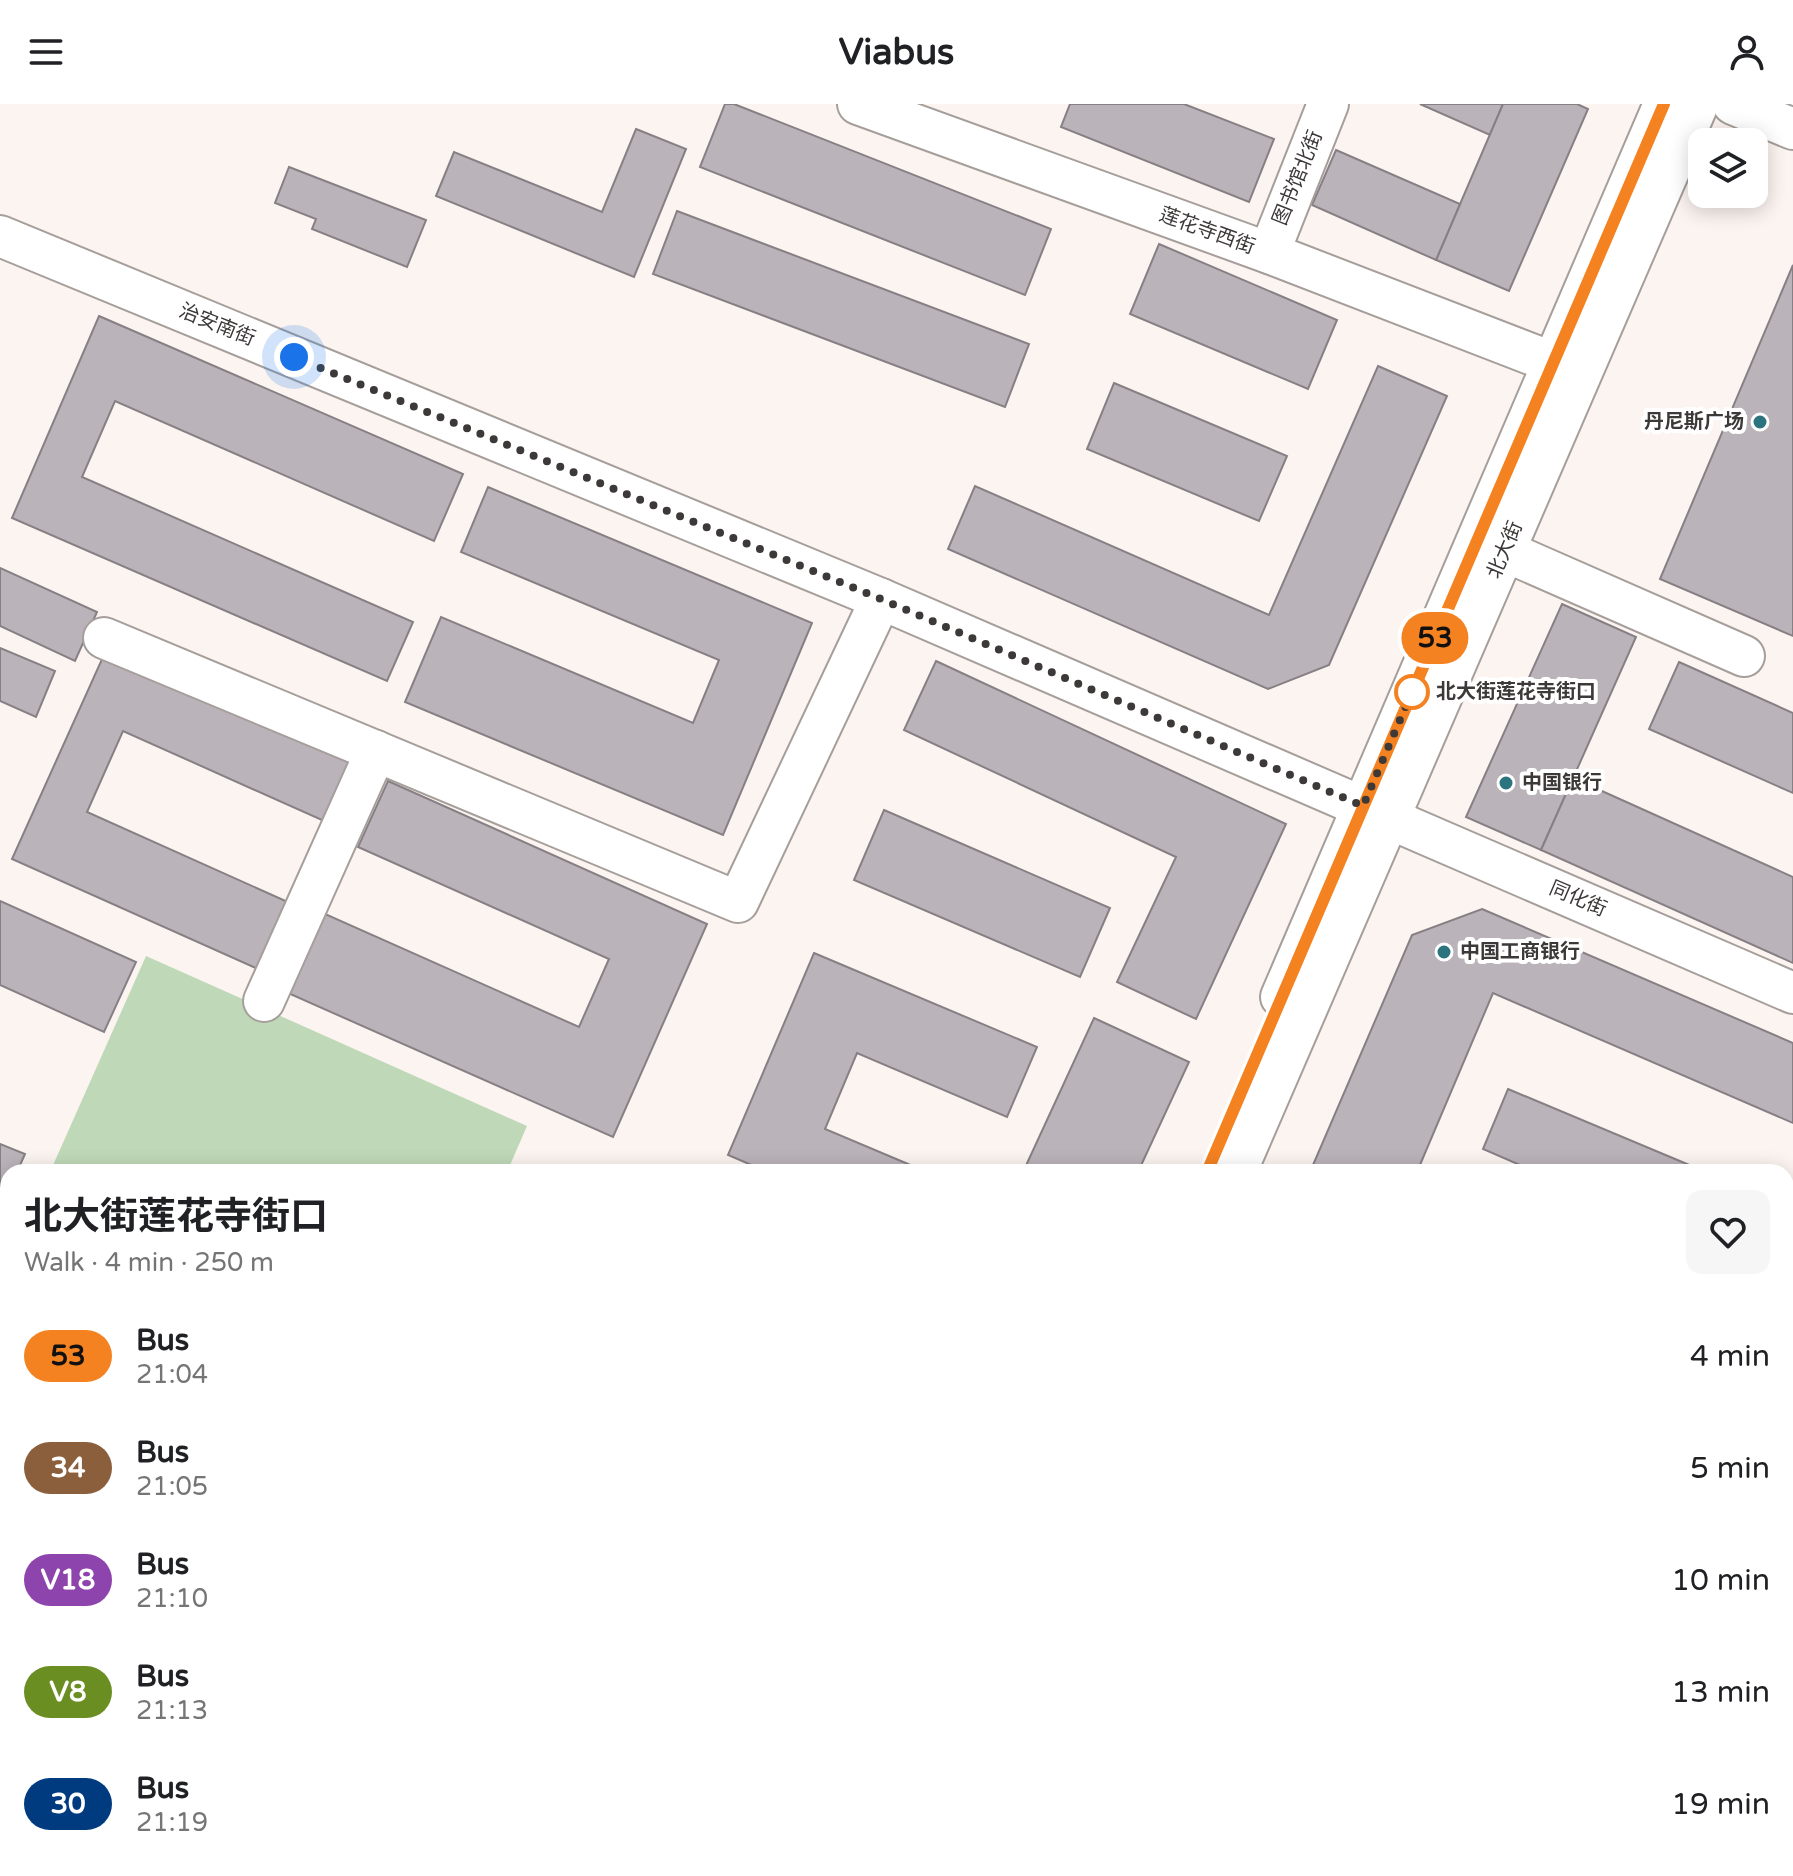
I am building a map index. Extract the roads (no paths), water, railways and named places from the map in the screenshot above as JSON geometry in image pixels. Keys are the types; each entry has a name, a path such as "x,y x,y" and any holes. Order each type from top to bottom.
{"street":[{"name":"莲花寺西街","path":"858,104 1269,253 1554,363"},
{"name":"图书馆北街","path":"1269,253 1328,104"},
{"name":"北大街","path":"1491,545 1554,363 1664,104"},
{"name":"北大街","path":"1211,1164 1376,812 1491,545 1698,104"},
{"path":"1733,104 1793,129"},
{"name":"治安南街","path":"0,236 881,599 1376,812"},
{"path":"1491,545 1744,656"},
{"path":"104,638 738,902 881,599"},
{"path":"264,1001 376,751"},
{"name":"北大街","path":"1239,1164 1376,812"},
{"name":"同化街","path":"1376,812 1793,993"}],"place":[{"name":"丹尼斯广场","path":"1760,422"},
{"name":"北大街莲花寺街口","path":"1412,692"},
{"name":"中国银行","path":"1506,783"},
{"name":"中国工商银行","path":"1444,952"}]}
